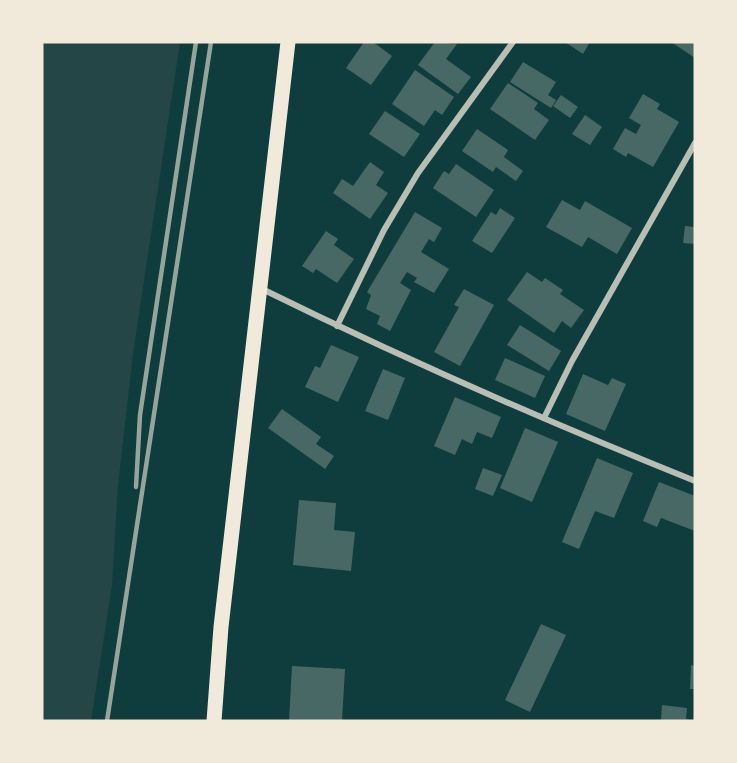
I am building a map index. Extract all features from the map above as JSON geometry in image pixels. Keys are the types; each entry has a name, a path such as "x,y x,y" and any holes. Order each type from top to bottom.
{"main road":[{"path":"214,721 221,627 258,287 288,42"}],"street":[{"path":"337,326 384,230 418,173 513,42"},
{"path":"544,418 572,361 695,143"},
{"path":"258,287 337,326 544,418 695,481"}],"shaded area":[{"path":"42,42 180,42 133,354 118,485 112,585 91,721 42,721"}],"building":[{"path":"364,42 373,42 392,56 371,85 346,68"},
{"path":"435,42 457,44 446,59 471,77 458,94 418,65"},
{"path":"565,42 590,42 583,54"},
{"path":"671,42 695,42 695,58"},
{"path":"523,62 556,82 548,95 556,100 551,108 510,82"},
{"path":"415,70 454,97 442,115 435,110 424,126 392,104"},
{"path":"508,83 538,103 534,109 549,120 535,140 490,109"},
{"path":"643,94 660,104 657,109 679,122 653,167 628,153 626,157 613,149 625,128 636,134 641,125 629,118"},
{"path":"561,95 578,107 570,118 553,106"},
{"path":"385,111 420,134 404,157 369,134"},
{"path":"585,115 602,127 590,145 572,134"},
{"path":"477,129 508,150 504,157 523,171 516,181 496,167 493,172 462,151"},
{"path":"370,162 384,172 376,185 388,193 370,219 333,193 342,179 353,186"},
{"path":"456,164 494,190 476,217 433,188 444,171 449,174"},
{"path":"562,200 580,210 585,201 632,228 617,254 588,237 582,247 546,227"},
{"path":"500,208 515,218 492,253 472,241 491,212 496,215"},
{"path":"415,212 442,228 434,242 429,239 421,252 449,269 434,293 414,282 417,278 407,272 400,283 411,290 390,331 377,324 380,316 366,309 371,295 367,292"},
{"path":"685,226 695,227 695,244 683,243"},
{"path":"326,231 338,239 334,245 354,259 337,283 316,269 313,273 302,266"},
{"path":"527,272 542,282 545,278 563,290 560,294 584,310 571,328 562,321 554,333 507,300"},
{"path":"464,289 494,305 460,366 434,352 459,307 454,305"},
{"path":"520,325 561,351 549,371 507,345"},
{"path":"331,345 359,357 338,402 305,387 315,366 320,368"},
{"path":"505,358 545,376 535,398 495,380"},
{"path":"383,369 405,378 388,420 365,411"},
{"path":"583,374 608,385 612,378 626,384 605,431 566,414"},
{"path":"455,397 501,417 492,438 477,432 472,444 462,439 455,455 434,446"},
{"path":"282,409 321,437 316,444 334,456 325,469 268,428"},
{"path":"525,428 558,442 532,502 500,488"},
{"path":"597,458 633,473 614,518 595,511 579,549 562,542"},
{"path":"483,468 502,475 493,496 475,489"},
{"path":"659,482 695,496 695,531 661,518 657,527 643,521"},
{"path":"299,500 336,503 334,530 355,532 351,571 293,565"},
{"path":"541,624 566,635 530,712 505,700"},
{"path":"691,665 695,666 695,689 690,689"},
{"path":"292,666 345,669 342,721 289,721"},
{"path":"662,705 687,708 686,719 693,721 661,721"}],"railway":[{"path":"136,487 140,415 196,42"},
{"path":"107,721 211,42"}]}
